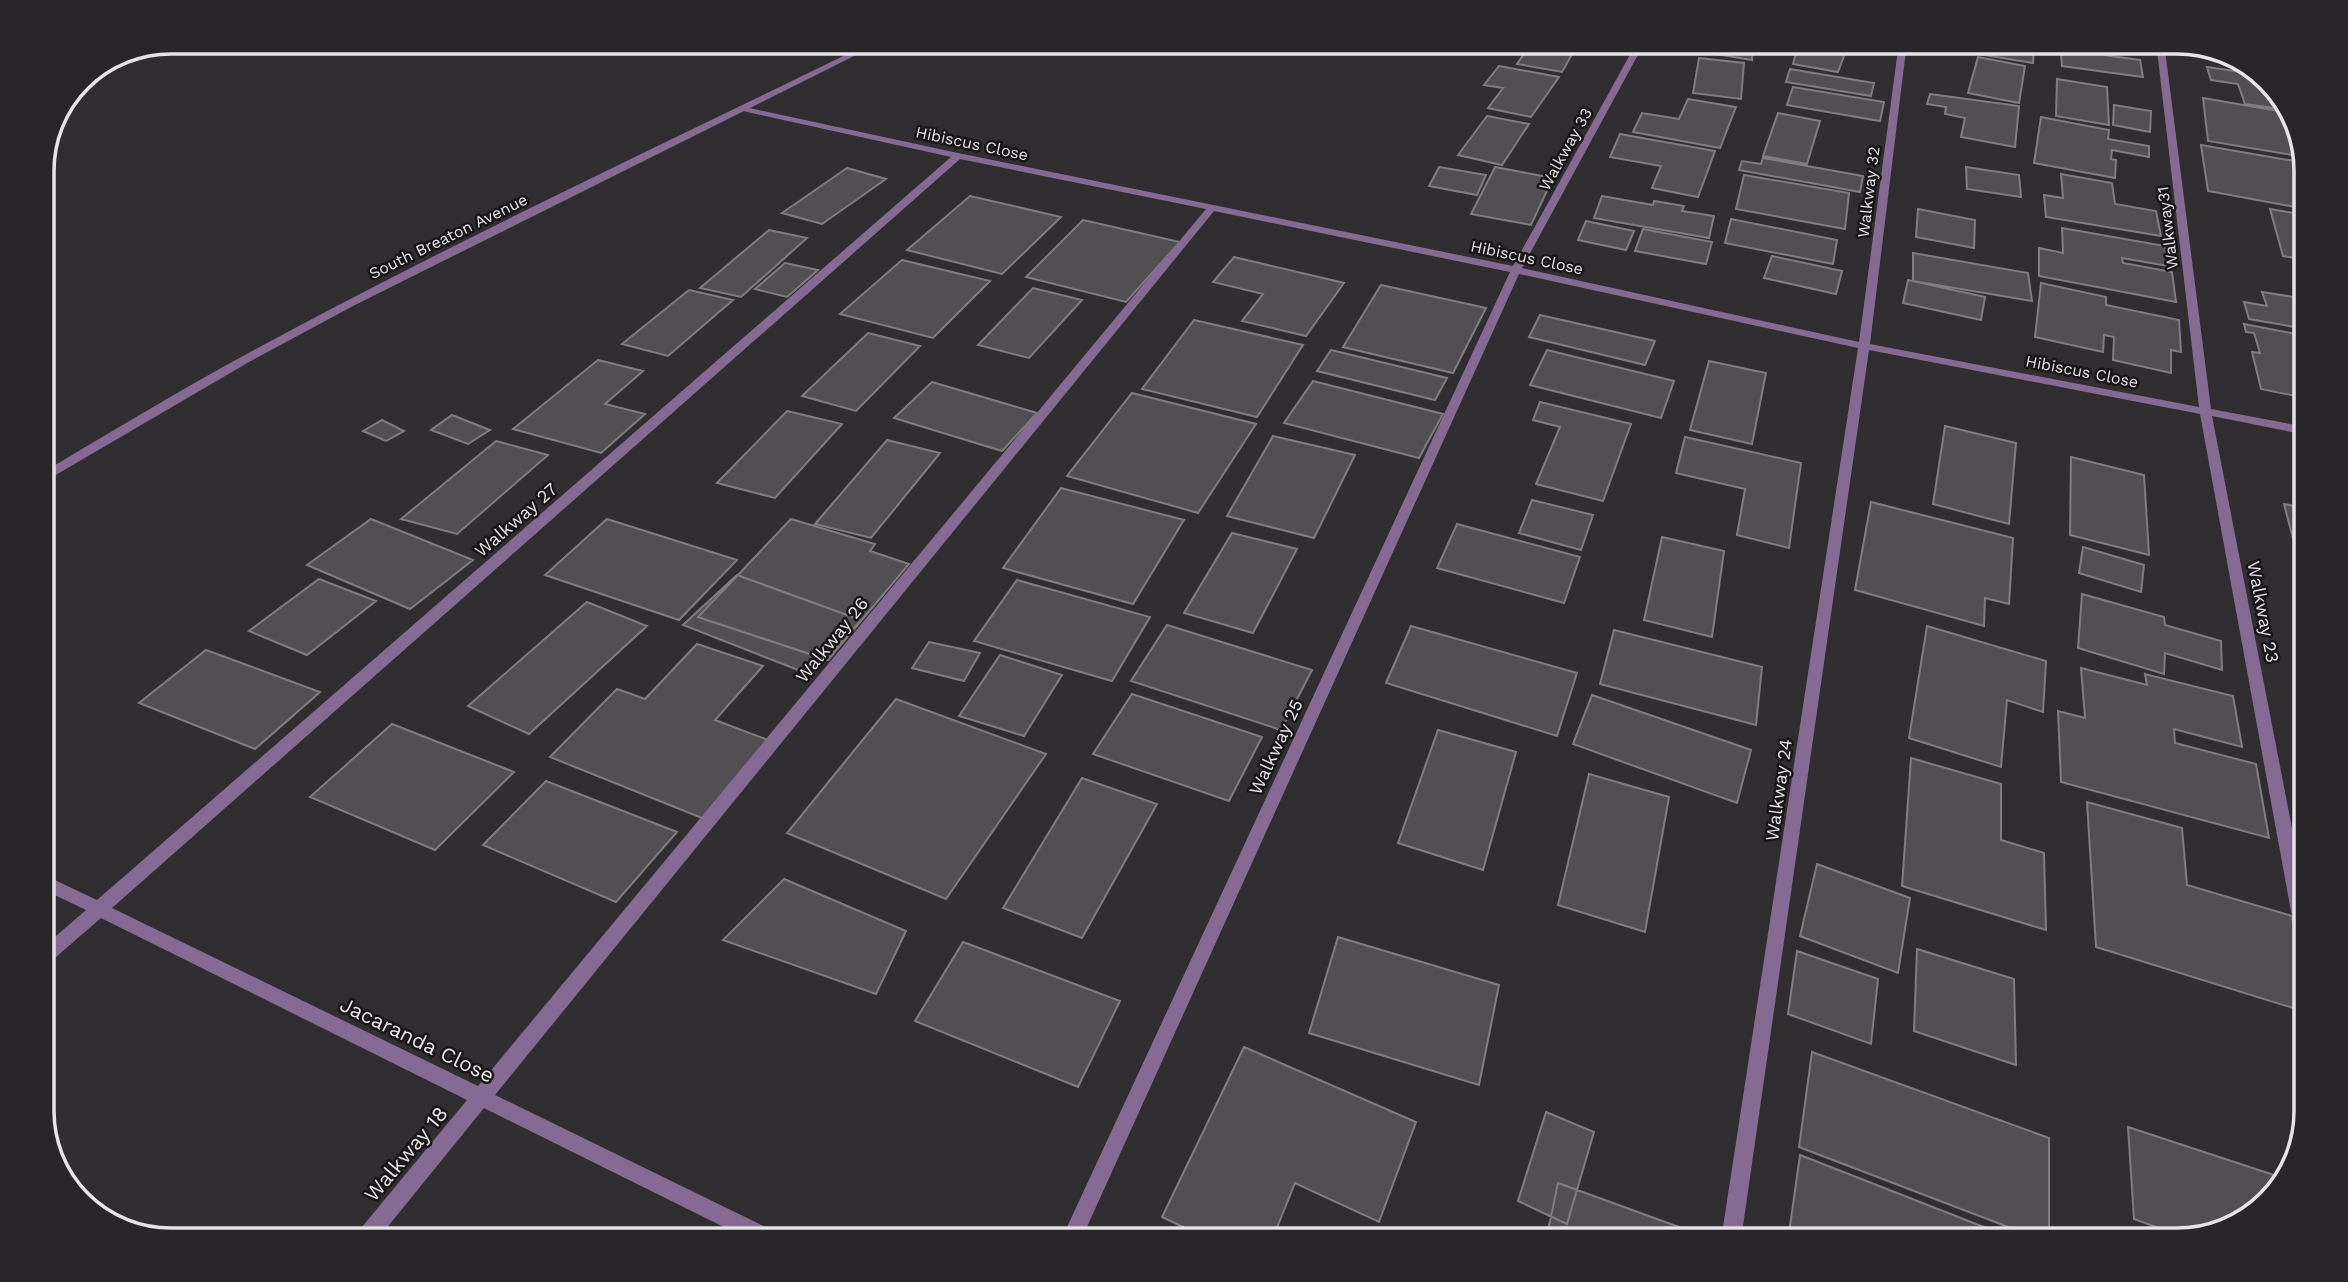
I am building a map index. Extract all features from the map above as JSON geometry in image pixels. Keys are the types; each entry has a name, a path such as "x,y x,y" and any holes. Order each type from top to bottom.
{"street":[{"name":"South Breaton Avenue","path":"55,471 121,429 375,289 853,54"},
{"name":"Walkway 33","path":"1516,270 1634,54"},
{"name":"Walkway 32","path":"1864,346 1901,54"},
{"name":"Walkway31","path":"2161,54 2205,410"},
{"name":"Hibiscus Close","path":"743,108 958,156 1516,270 1864,346 2293,428"},
{"name":"Walkway 27","path":"55,947 958,156"},
{"name":"Walkway 26","path":"482,1097 1212,208"},
{"name":"Walkway 25","path":"1077,1228 1516,270"},
{"name":"Walkway 24","path":"1733,1228 1864,346"},
{"name":"Walkway 23","path":"2205,410 2294,879"},
{"name":"Jacaranda Close","path":"55,888 747,1228"},
{"name":"Walkway 18","path":"374,1228 482,1097"}],"building":[{"path":"1524,54 1572,54 1562,72 1517,64"},
{"path":"1716,54 1752,54 1752,60"},
{"path":"1796,54 1845,54 1838,72 1793,64"},
{"path":"1978,54 2034,54 2033,63"},
{"path":"2061,54 2104,54 2140,60 2143,77 2062,66"},
{"path":"1978,57 2025,66 2019,103 1968,93"},
{"path":"1699,58 1744,63 1741,99 1693,93"},
{"path":"1499,66 1559,77 1531,117 1488,108 1503,88 1484,85"},
{"path":"2207,67 2235,71 2254,83 2275,108 2245,104 2238,84 2211,80"},
{"path":"1790,69 1874,83 1871,96 1786,82"},
{"path":"2057,79 2107,87 2109,125 2056,116"},
{"path":"1793,87 1884,102 1880,121 1787,105"},
{"path":"1930,94 2019,106 2015,147 1961,137 1965,118 1945,114 1946,107 1927,104"},
{"path":"2203,98 2277,111 2288,134 2292,155 2208,141"},
{"path":"1688,99 1736,107 1720,148 1633,132 1642,113 1679,119"},
{"path":"2114,105 2151,111 2150,132 2113,125"},
{"path":"1778,113 1820,121 1807,164 1763,156"},
{"path":"1487,116 1529,124 1502,165 1458,155"},
{"path":"2041,117 2109,130 2108,139 2149,146 2149,157 2112,150 2111,159 2116,160 2115,178 2034,163"},
{"path":"1620,134 1715,151 1698,197 1652,188 1661,166 1610,157"},
{"path":"2201,145 2293,161 2293,207 2208,191"},
{"path":"1763,158 1863,176 1860,192 1739,170 1742,161 1761,164"},
{"path":"1439,167 1486,175 1477,195 1429,186"},
{"path":"1495,167 1553,178 1531,225 1471,214"},
{"path":"1966,167 2019,175 2021,197 1967,189"},
{"path":"847,168 886,179 822,224 782,213"},
{"path":"2061,174 2112,183 2115,204 2156,211 2161,236 2046,217 2044,195 2063,198"},
{"path":"1744,175 1849,193 1845,229 1736,209"},
{"path":"970,196 1061,217 1002,274 907,250"},
{"path":"1602,196 1653,205 1654,201 1684,206 1682,211 1714,216 1709,238 1594,218"},
{"path":"1918,209 1975,220 1974,248 1916,237"},
{"path":"2270,209 2293,213 2293,258 2283,256"},
{"path":"1731,219 1837,240 1833,264 1725,243"},
{"path":"1083,220 1180,242 1126,302 1026,277"},
{"path":"1586,221 1634,231 1626,250 1578,240"},
{"path":"2062,228 2165,246 2168,266 2122,258 2123,263 2172,272 2176,302 2039,276 2039,248 2063,253"},
{"path":"1643,229 1712,242 1706,264 1635,251"},
{"path":"769,230 807,238 741,297 700,288"},
{"path":"1913,253 2028,273 2032,301 1913,281"},
{"path":"1772,256 1842,271 1836,294 1764,278"},
{"path":"1234,257 1344,283 1306,336 1242,321 1263,294 1213,282"},
{"path":"902,260 990,281 933,338 840,314"},
{"path":"785,263 818,270 787,297 755,289"},
{"path":"1908,280 1985,297 1981,320 1903,303"},
{"path":"2041,283 2106,297 2106,305 2179,320 2181,352 2171,350 2171,373 2113,360 2114,337 2104,335 2103,352 2035,337"},
{"path":"1381,285 1486,308 1453,373 1343,347"},
{"path":"1033,288 1082,300 1029,358 978,345"},
{"path":"689,290 733,300 668,356 622,344"},
{"path":"2262,292 2293,297 2293,327 2249,319 2244,302 2267,306"},
{"path":"1540,315 1655,341 1645,365 1529,337"},
{"path":"1194,320 1303,345 1257,417 1142,389"},
{"path":"2244,324 2293,333 2293,395 2261,389 2252,352 2260,353 2254,333 2246,332"},
{"path":"868,333 920,346 856,411 802,396"},
{"path":"1331,350 1447,378 1435,400 1317,371"},
{"path":"1547,350 1674,381 1661,418 1530,385"},
{"path":"598,360 643,371 605,404 645,414 601,453 513,429"},
{"path":"1709,361 1766,373 1752,444 1690,430"},
{"path":"1313,381 1443,414 1419,458 1284,423"},
{"path":"932,382 1037,413 1002,451 894,418"},
{"path":"1132,393 1256,424 1198,513 1067,476"},
{"path":"1540,402 1631,424 1603,501 1536,484 1560,427 1533,420"},
{"path":"787,411 842,424 775,498 717,483"},
{"path":"452,415 490,430 468,444 431,430"},
{"path":"382,420 404,431 386,441 363,431"},
{"path":"1945,426 2016,443 2009,524 1933,504"},
{"path":"1273,436 1355,455 1314,538 1227,516"},
{"path":"1685,437 1801,463 1789,548 1737,535 1745,489 1676,473"},
{"path":"887,440 940,453 871,538 815,524"},
{"path":"496,441 548,455 457,534 401,519"},
{"path":"2071,457 2144,475 2149,555 2070,535"},
{"path":"1061,488 1184,520 1133,604 1003,568"},
{"path":"1532,500 1593,515 1581,550 1519,533"},
{"path":"1871,502 2013,538 2009,604 1985,598 1984,626 1855,590"},
{"path":"2284,504 2293,506 2293,540"},
{"path":"371,519 473,560 410,609 307,565"},
{"path":"607,519 737,560 679,620 545,575"},
{"path":"791,519 875,544 870,551 909,564 828,660 698,617"},
{"path":"1457,524 1580,557 1564,603 1437,568"},
{"path":"1232,533 1297,549 1253,633 1184,613"},
{"path":"1662,537 1724,551 1712,637 1644,620"},
{"path":"2083,547 2144,565 2141,592 2079,573"},
{"path":"737,575 861,620 811,675 683,625"},
{"path":"319,579 376,601 307,655 249,631"},
{"path":"1017,580 1150,617 1112,681 974,641"},
{"path":"2082,594 2164,617 2165,625 2221,641 2222,670 2165,653 2164,674 2078,648"},
{"path":"587,602 647,626 529,734 468,706"},
{"path":"1167,625 1312,670 1281,730 1131,681"},
{"path":"1411,626 1577,673 1557,736 1386,683"},
{"path":"1927,626 2046,661 2043,712 2007,700 2001,767 1909,738"},
{"path":"1614,630 1762,667 1756,725 1600,684"},
{"path":"929,642 980,653 964,681 912,668"},
{"path":"697,644 763,666 715,720 768,740 702,818 550,757 617,689 645,699"},
{"path":"206,650 320,692 255,749 139,703"},
{"path":"1000,655 1062,675 1024,736 959,716"},
{"path":"2081,668 2147,685 2145,674 2233,696 2242,747 2174,729 2175,743 2256,764 2269,838 2061,782 2058,711 2085,718"},
{"path":"1132,694 1262,737 1229,801 1093,754"},
{"path":"1592,695 1751,750 1737,803 1573,744"},
{"path":"896,699 1046,754 946,899 787,833"},
{"path":"392,724 514,772 435,850 310,797"},
{"path":"1438,730 1516,752 1483,870 1398,843"},
{"path":"1911,758 2001,784 2001,840 2044,853 2046,930 1902,886"},
{"path":"1589,774 1669,797 1645,932 1558,905"},
{"path":"1082,778 1157,804 1082,938 1003,908"},
{"path":"546,781 677,832 616,902 483,845"},
{"path":"2087,802 2182,828 2187,885 2292,916 2294,1008 2096,947"},
{"path":"1817,864 1910,898 1898,973 1800,936"},
{"path":"784,879 906,931 876,994 723,940"},
{"path":"1338,937 1499,985 1479,1085 1309,1033"},
{"path":"963,942 1120,1001 1078,1087 915,1021"},
{"path":"1917,949 2014,979 2016,1065 1914,1031"},
{"path":"1797,951 1878,979 1871,1044 1788,1014"},
{"path":"1244,1047 1416,1122 1379,1222 1295,1183 1277,1228 1185,1228 1162,1217"},
{"path":"1812,1052 2049,1138 2049,1228 2011,1228 1799,1147"},
{"path":"1546,1112 1594,1132 1567,1224 1518,1201"},
{"path":"2128,1127 2274,1175 2248,1204 2207,1224 2159,1228 2134,1219"},
{"path":"1800,1155 1986,1228 1790,1228"},
{"path":"1558,1183 1682,1228 1549,1228"}]}
